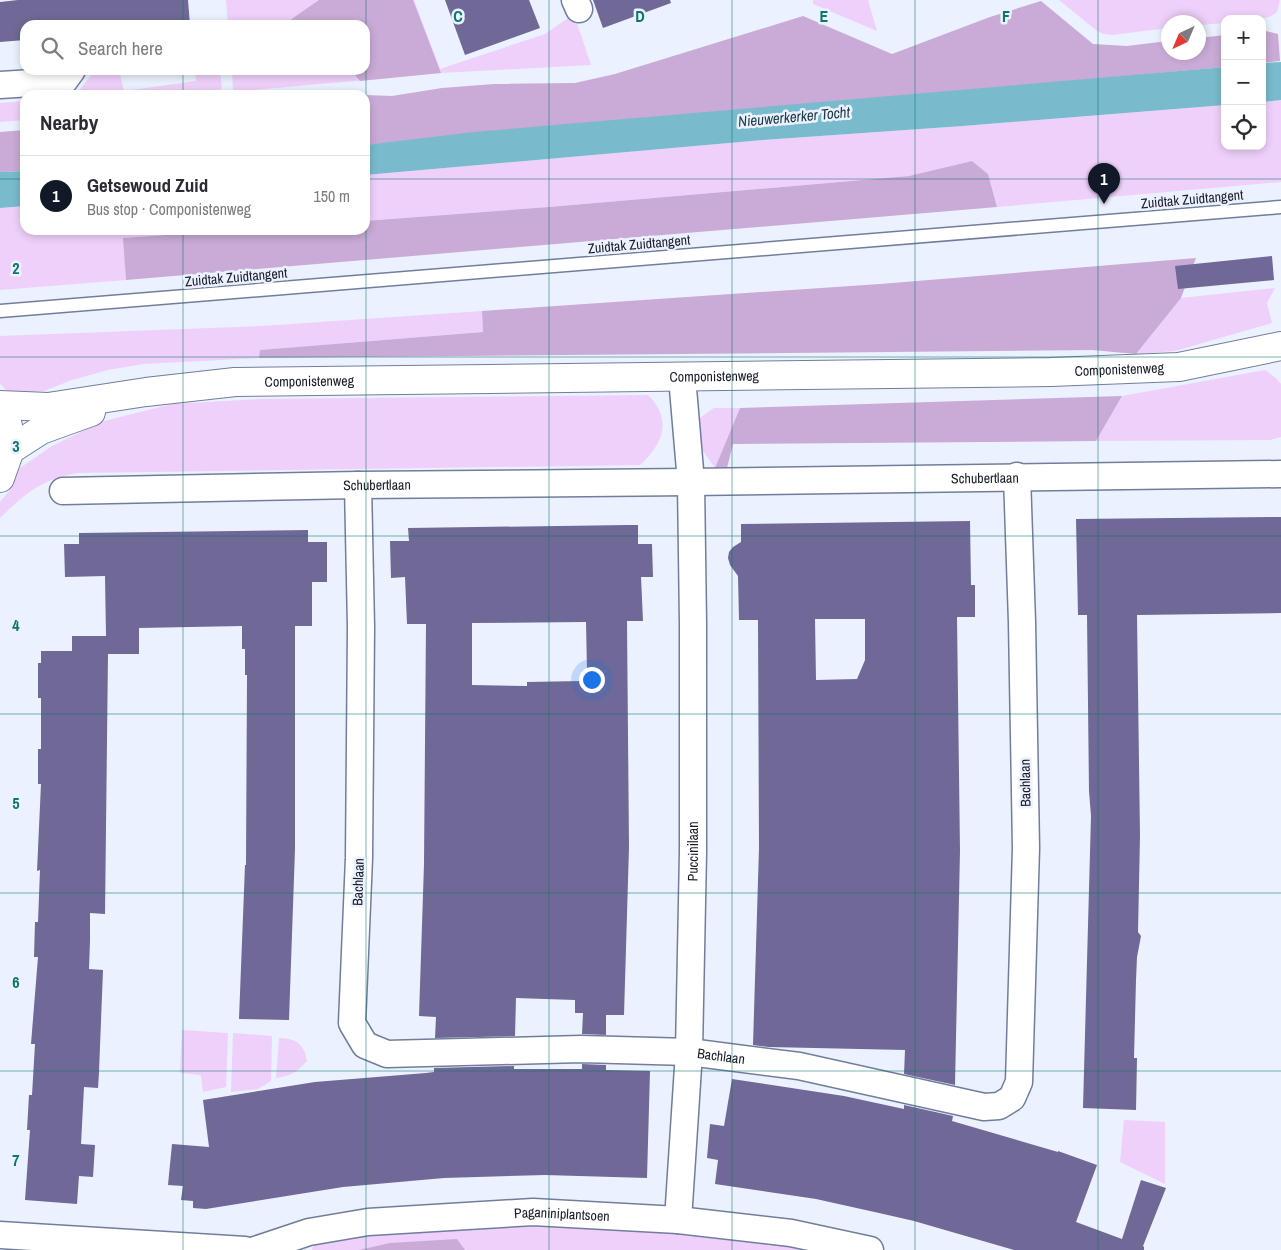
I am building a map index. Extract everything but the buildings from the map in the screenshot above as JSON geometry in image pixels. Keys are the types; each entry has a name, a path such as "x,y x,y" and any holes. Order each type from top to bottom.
{"main road":[{"name":"Componistenweg","path":"0,406 48,407 146,392 235,382 1051,372 1179,367 1281,346"},
{"name":"Componistenweg","path":"10,450 41,430 146,392"},
{"path":"0,406 8,426 10,450 0,478"}],"street":[{"path":"0,85 64,81 68,75"},
{"path":"682,377 691,482"},
{"name":"Schubertlaan","path":"63,491 358,485 1281,474"},
{"name":"Bachlaan","path":"358,485 361,627 359,839 352,1023 365,1045 387,1054 581,1048 689,1052 799,1066 984,1108 999,1106 1012,1098 1019,1082 1026,848 1017,476"},
{"name":"Puccinilaan","path":"678,1220 689,1052 693,852 691,482"},
{"name":"Paganiniplantsoen","path":"255,1250 309,1232 368,1222 532,1212 678,1220 791,1233 870,1250"},
{"path":"0,1236 245,1250"}],"lane":[{"name":"Zuidtak Zuidtangent","path":"0,311 1281,207"}],"shaded area":[{"path":"226,0 414,0 440,69 545,34 574,14 591,65 441,73 255,90 233,90 232,75 370,75 370,20 228,20"},
{"path":"319,0 413,0 441,73 360,81 355,75 370,75 370,20 290,20"},
{"path":"813,0 868,0 877,31 813,4"},
{"path":"1059,0 1280,0 1277,12 1266,18 1266,15 1221,15 1221,23 1206,24 1206,15 1161,15 1161,29 1112,35 1097,31"},
{"path":"1041,1 1093,44 1127,46 1161,42 1161,60 1206,60 1206,37 1221,35 1221,67 370,145 370,95 392,96 442,88 494,84 575,83 615,74 803,16 892,54 990,17"},
{"path":"1266,31 1278,34 1280,61 1266,63"},
{"path":"91,75 120,75 124,90 80,90"},
{"path":"195,75 221,75 222,89 131,90 196,81"},
{"path":"1281,100 1281,182 997,207 988,174 972,161 909,176 370,221 370,175 763,140 1221,105 1221,150 1266,150 1266,102"},
{"path":"20,101 20,120 0,122 0,103"},
{"path":"20,130 20,171 0,172 0,132"},
{"path":"972,161 988,174 997,207 126,280 123,238 166,235 370,235 370,221 909,176"},
{"path":"20,206 20,235 167,235 124,238 126,280 0,290 0,208"},
{"path":"1196,258 1181,298 1136,354 1092,350 259,358 260,350 483,332 482,311 880,284"},
{"path":"1275,288 1267,303 1272,323 1175,351 1136,354 1181,298"},
{"path":"482,311 483,332 261,350 259,358 143,364 108,370 72,380 44,391 8,393 0,383 0,336 262,326"},
{"path":"1265,370 1281,384 1281,437 1270,440 1096,441 1122,396"},
{"path":"648,395 656,404 661,414 662,432 654,449 640,465 77,473 53,479 34,489 0,518 0,502 9,491 20,468 52,446 104,421 172,404 260,399"},
{"path":"1122,396 1096,441 733,444 726,472 715,468 740,408"},
{"path":"714,408 740,408 715,468 693,437 694,422"},
{"path":"182,1030 228,1033 226,1087 203,1092 201,1075 180,1073"},
{"path":"233,1033 272,1036 271,1081 258,1089 231,1092"},
{"path":"279,1038 290,1039 298,1043 304,1050 307,1061 293,1073 276,1078"},
{"path":"1124,1120 1165,1122 1165,1184 1120,1162"},
{"path":"568,1221 833,1250 312,1250 313,1246 319,1242 338,1236"},
{"path":"457,1239 465,1250 359,1250 390,1243"}],"water":[{"path":"1281,62 1281,100 1266,102 1266,63"},
{"name":"Nieuwerkerker Tocht","path":"1221,67 1221,105 763,140 370,175 370,144 474,132"},
{"path":"20,171 20,206 0,208 0,172"}],"place":[{"name":"Getsewoud Zuid","path":"1104,204"}]}
